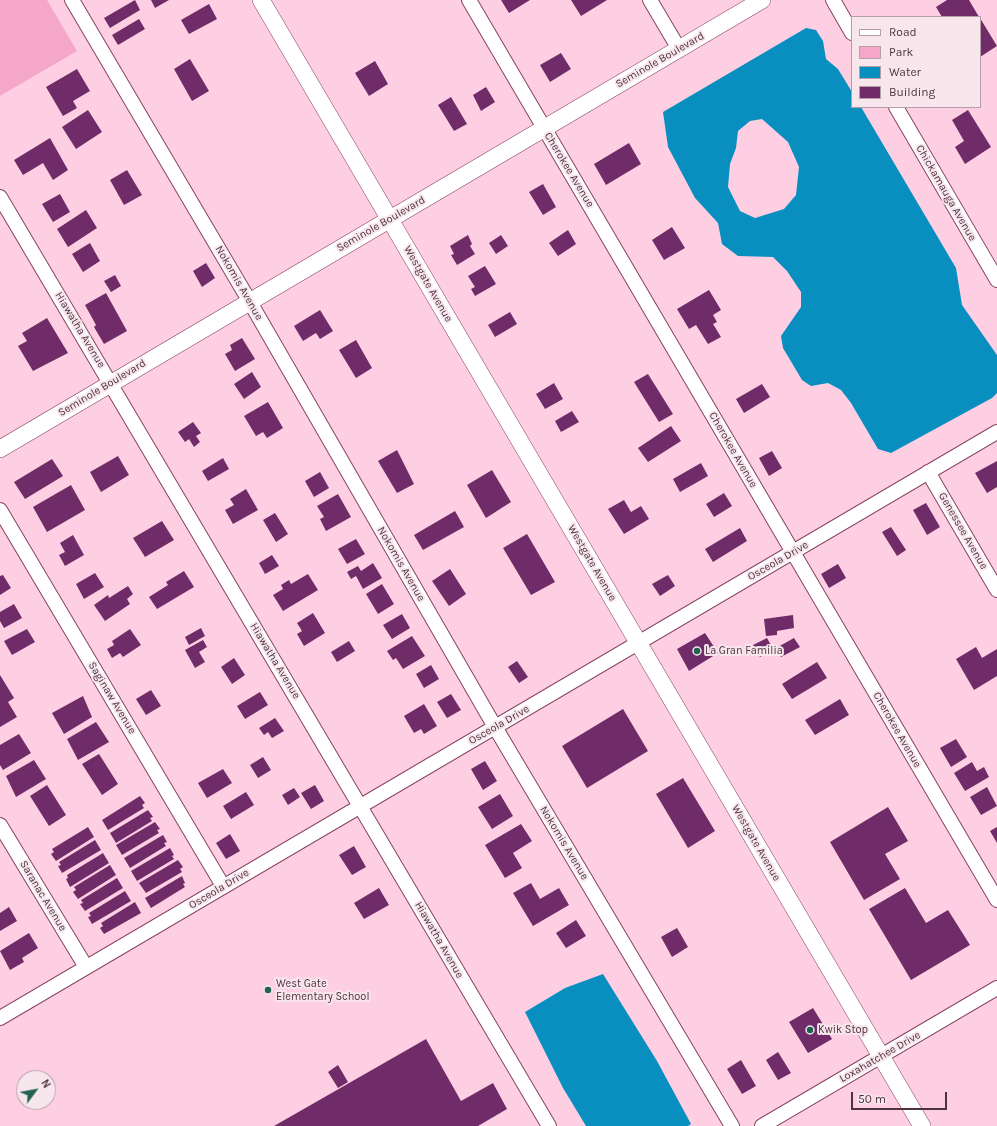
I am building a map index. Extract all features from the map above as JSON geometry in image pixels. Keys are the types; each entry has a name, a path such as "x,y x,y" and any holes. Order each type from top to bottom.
{"street":[{"name":"Nokomis Avenue","path":"72,0 250,302 495,727 732,1126"},
{"name":"Westgate Avenue","path":"261,0 922,1126"},
{"name":"Cherokee Avenue","path":"469,0 997,900"},
{"path":"650,0 680,49"},
{"name":"Seminole Boulevard","path":"0,449 111,382 250,302 762,0"},
{"path":"833,0 851,31"},
{"name":"Chickamauga Avenue","path":"897,108 997,280"},
{"name":"Hiawatha Avenue","path":"0,197 111,382 549,1126"},
{"name":"Osceola Drive","path":"0,1018 997,432"},
{"name":"Genessee Avenue","path":"928,472 997,590"},
{"name":"Saginaw Avenue","path":"0,510 223,886"},
{"name":"Saranac Avenue","path":"0,825 86,967"},
{"name":"Loxahatchee Drive","path":"762,1126 997,988"}],"green space":[{"path":"0,0 47,0 77,51 0,96"}],"water":[{"path":"806,28 816,30 823,41 826,59 838,69 851,90 851,108 862,108 956,268 962,305 997,355 997,393 992,398 891,453 878,449 851,403 841,390 828,383 811,386 802,380 783,348 781,336 801,307 801,292 787,271 773,257 738,256 722,244 718,223 695,198 668,147 663,112","holes":["762,119 788,142 799,167 796,195 784,209 755,218 740,211 728,187 730,164 736,148 738,131 750,121"]},
{"path":"603,974 657,1061 691,1124 688,1126 586,1126 563,1088 525,1012 565,988"}],"building":[{"path":"135,0 140,10 110,28 104,18"},
{"path":"151,0 169,0 155,8"},
{"path":"501,0 530,0 509,13"},
{"path":"571,0 607,0 581,16"},
{"path":"947,0 969,0 978,16 941,16 936,7"},
{"path":"209,4 217,19 189,34 181,20"},
{"path":"139,19 145,29 118,45 112,35"},
{"path":"981,20 997,46 981,56"},
{"path":"561,53 571,69 550,82 540,65"},
{"path":"190,59 209,91 192,101 174,69"},
{"path":"375,61 388,84 369,96 355,73"},
{"path":"77,69 90,91 73,101 77,108 63,116 46,87"},
{"path":"486,87 495,102 481,111 473,95"},
{"path":"451,97 467,124 454,131 438,105"},
{"path":"88,110 102,132 76,149 62,127"},
{"path":"968,110 991,147 965,164 955,147 964,141 952,120"},
{"path":"50,138 68,170 53,180 43,163 23,175 14,160"},
{"path":"629,143 641,164 606,185 594,164"},
{"path":"127,170 142,195 124,205 110,180"},
{"path":"543,184 556,207 543,215 529,192"},
{"path":"60,194 70,212 53,222 42,204"},
{"path":"86,210 97,228 68,247 57,229"},
{"path":"672,227 685,248 664,260 652,240"},
{"path":"568,230 576,244 558,256 549,243"},
{"path":"468,235 472,244 470,246 475,254 457,265 451,255 454,254 450,246"},
{"path":"501,235 508,246 496,254 489,243"},
{"path":"90,243 100,261 83,272 72,254"},
{"path":"206,263 215,278 202,287 193,271"},
{"path":"485,266 496,284 475,296 471,289 475,287 468,276"},
{"path":"115,275 121,286 111,292 104,281"},
{"path":"709,290 721,310 713,315 717,322 713,324 721,337 708,344 696,325 689,329 677,309"},
{"path":"106,293 127,331 104,344 94,327 96,325 85,305"},
{"path":"320,310 333,331 320,339 316,333 303,341 294,326"},
{"path":"510,312 517,324 495,337 488,325"},
{"path":"47,318 68,353 33,371 18,346 27,341 22,333"},
{"path":"242,338 255,359 235,371 225,354 232,350 230,345"},
{"path":"356,340 372,368 356,378 339,350"},
{"path":"252,372 261,387 244,399 234,384"},
{"path":"648,374 673,414 659,422 634,382"},
{"path":"554,383 563,399 545,409 536,394"},
{"path":"762,384 770,397 744,413 736,399"},
{"path":"268,402 283,428 267,438 263,432 256,436 244,416"},
{"path":"572,411 579,422 561,432 555,421"},
{"path":"193,422 201,433 196,436 200,442 194,447 189,439 185,442 178,432"},
{"path":"671,426 681,441 648,462 638,448"},
{"path":"397,450 414,484 397,493 378,461"},
{"path":"772,451 782,468 769,476 759,458"},
{"path":"118,456 129,475 101,492 90,472"},
{"path":"223,458 229,469 208,481 202,471"},
{"path":"52,459 63,476 25,499 14,482"},
{"path":"997,461 997,487 987,493 975,473"},
{"path":"701,463 708,476 680,492 673,479"},
{"path":"492,470 511,502 486,518 467,485"},
{"path":"320,472 329,488 314,497 305,481"},
{"path":"71,485 85,510 47,532 33,507"},
{"path":"246,489 258,510 233,524 225,510 234,505 230,499"},
{"path":"724,493 732,506 714,517 706,504"},
{"path":"338,494 351,517 326,531 320,519 324,517 317,506"},
{"path":"624,500 631,512 641,506 649,519 624,534 608,509"},
{"path":"926,503 940,527 927,535 913,510"},
{"path":"455,511 464,527 423,550 414,535"},
{"path":"275,513 288,534 276,542 263,520"},
{"path":"162,521 174,540 145,557 133,538"},
{"path":"891,527 906,550 897,556 882,532"},
{"path":"740,528 747,541 713,562 705,549"},
{"path":"527,534 555,582 531,595 503,548"},
{"path":"73,535 84,555 65,566 59,555 65,552 60,543"},
{"path":"356,539 365,554 347,564 338,549"},
{"path":"272,555 279,566 265,574 259,563"},
{"path":"373,563 382,578 363,589 356,576 351,579 347,572 358,566 361,571"},
{"path":"838,564 846,578 829,588 821,574"},
{"path":"450,569 466,594 449,606 432,581"},
{"path":"184,571 194,587 157,609 149,597 168,585 166,582"},
{"path":"95,573 104,587 84,599 76,584"},
{"path":"308,574 318,590 283,611 273,595 283,589 281,585 289,580 291,584"},
{"path":"3,575 11,588 0,595 0,576"},
{"path":"668,575 675,586 660,596 652,584"},
{"path":"382,584 394,604 378,614 366,594"},
{"path":"128,586 133,594 127,599 130,604 105,621 94,605 108,595 109,598"},
{"path":"14,604 22,618 4,628 0,621 0,612"},
{"path":"313,613 325,633 304,646 297,634 302,631 297,623"},
{"path":"402,614 410,628 392,639 383,625"},
{"path":"793,615 794,628 777,631 777,635 766,636 764,619"},
{"path":"201,628 205,636 189,645 185,637"},
{"path":"27,629 35,642 12,655 4,641"},
{"path":"130,629 141,645 123,657 120,653 112,658 107,649 114,645 112,641"},
{"name":"La Gran Familia","path":"705,633 718,653 689,671 677,649"},
{"path":"412,636 425,656 403,669 396,658 393,660 387,651"},
{"path":"767,638 773,649 760,657 753,645"},
{"path":"794,638 800,647 781,657 776,648"},
{"path":"203,640 207,647 199,652 205,662 195,668 185,650"},
{"path":"349,641 355,651 337,662 331,652"},
{"path":"976,647 982,658 997,649 997,676 974,690 956,659"},
{"path":"234,658 245,675 232,684 221,667"},
{"path":"517,661 528,677 519,683 508,667"},
{"path":"817,662 827,678 792,699 782,684"},
{"path":"431,665 439,679 424,688 416,674"},
{"path":"0,675 14,698 8,702 17,717 0,727"},
{"path":"151,690 161,706 146,715 136,699"},
{"path":"260,692 268,705 245,719 237,706"},
{"path":"451,694 461,710 447,718 437,702"},
{"path":"83,696 92,717 64,734 52,713"},
{"path":"840,699 849,715 815,735 805,720"},
{"path":"424,704 437,726 424,734 421,729 414,733 404,716"},
{"path":"623,709 648,751 587,788 562,746"},
{"path":"275,718 284,731 272,738 268,732 264,735 259,728"},
{"path":"96,722 109,742 78,760 67,739"},
{"path":"19,734 31,753 3,770 0,765 0,745"},
{"path":"956,739 967,757 951,767 940,748"},
{"path":"99,754 118,784 102,795 82,764"},
{"path":"263,757 271,770 258,778 250,765"},
{"path":"34,760 46,779 16,797 6,776"},
{"path":"485,761 497,781 483,790 471,769"},
{"path":"972,762 977,771 984,767 989,777 965,791 954,773"},
{"path":"223,769 232,783 207,798 198,783"},
{"path":"683,778 715,831 688,848 656,794"},
{"path":"47,785 66,815 49,826 30,796"},
{"path":"315,785 324,801 311,809 301,793"},
{"path":"987,787 997,806 981,815 970,797"},
{"path":"294,788 300,797 288,805 282,795"},
{"path":"246,792 254,805 231,819 223,806"},
{"path":"500,794 513,816 492,829 478,807"},
{"path":"140,796 145,803 142,805 144,808 108,830 102,820"},
{"path":"888,807 908,841 885,854 900,879 864,900 830,842"},
{"path":"148,810 153,817 150,818 152,821 116,843 110,833"},
{"path":"155,822 160,829 157,830 159,833 122,855 116,845"},
{"path":"521,824 532,841 513,853 522,868 505,878 485,845"},
{"path":"88,827 94,837 56,861 51,854 54,852 52,849"},
{"path":"997,827 997,843 990,831"},
{"path":"230,834 240,851 226,859 216,843"},
{"path":"163,835 167,842 164,843 166,846 130,868 124,858"},
{"path":"95,840 101,850 62,873 58,866 61,865 59,862"},
{"path":"354,846 366,867 352,875 339,855"},
{"path":"170,848 174,855 172,856 174,859 137,881 131,871"},
{"path":"103,853 109,863 70,887 66,879 68,878 67,875"},
{"path":"178,860 183,867 180,869 182,872 146,893 139,883"},
{"path":"110,865 116,875 78,899 73,892 76,890 74,887"},
{"path":"182,876 185,887 151,908 145,898"},
{"path":"117,878 123,888 85,911 80,904 83,903 81,900"},
{"path":"531,883 540,899 559,888 569,905 533,926 513,893"},
{"path":"379,888 389,905 364,919 354,903"},
{"path":"905,888 926,923 948,910 970,945 911,980 869,909"},
{"path":"125,891 131,901 92,924 88,917 91,916 89,913"},
{"path":"135,902 141,913 104,934 100,928 103,926 101,923"},
{"path":"9,907 17,921 0,931 0,913"},
{"path":"576,920 586,936 566,948 556,933"},
{"path":"677,928 688,947 672,957 661,937"},
{"path":"29,933 38,948 22,958 24,962 10,970 0,951"},
{"name":"Kwik Stop","path":"813,1008 832,1039 808,1053 789,1022"},
{"path":"426,1039 461,1101 493,1083 507,1109 478,1126 274,1126"},
{"path":"778,1052 791,1073 778,1080 766,1060"},
{"path":"741,1060 756,1086 742,1094 727,1069"},
{"path":"338,1065 348,1082 338,1088 328,1072"}],"place":[{"name":"La Gran Familia","path":"697,651"},
{"name":"West Gate Elementary School","path":"268,990"},
{"name":"Kwik Stop","path":"810,1030"}]}
